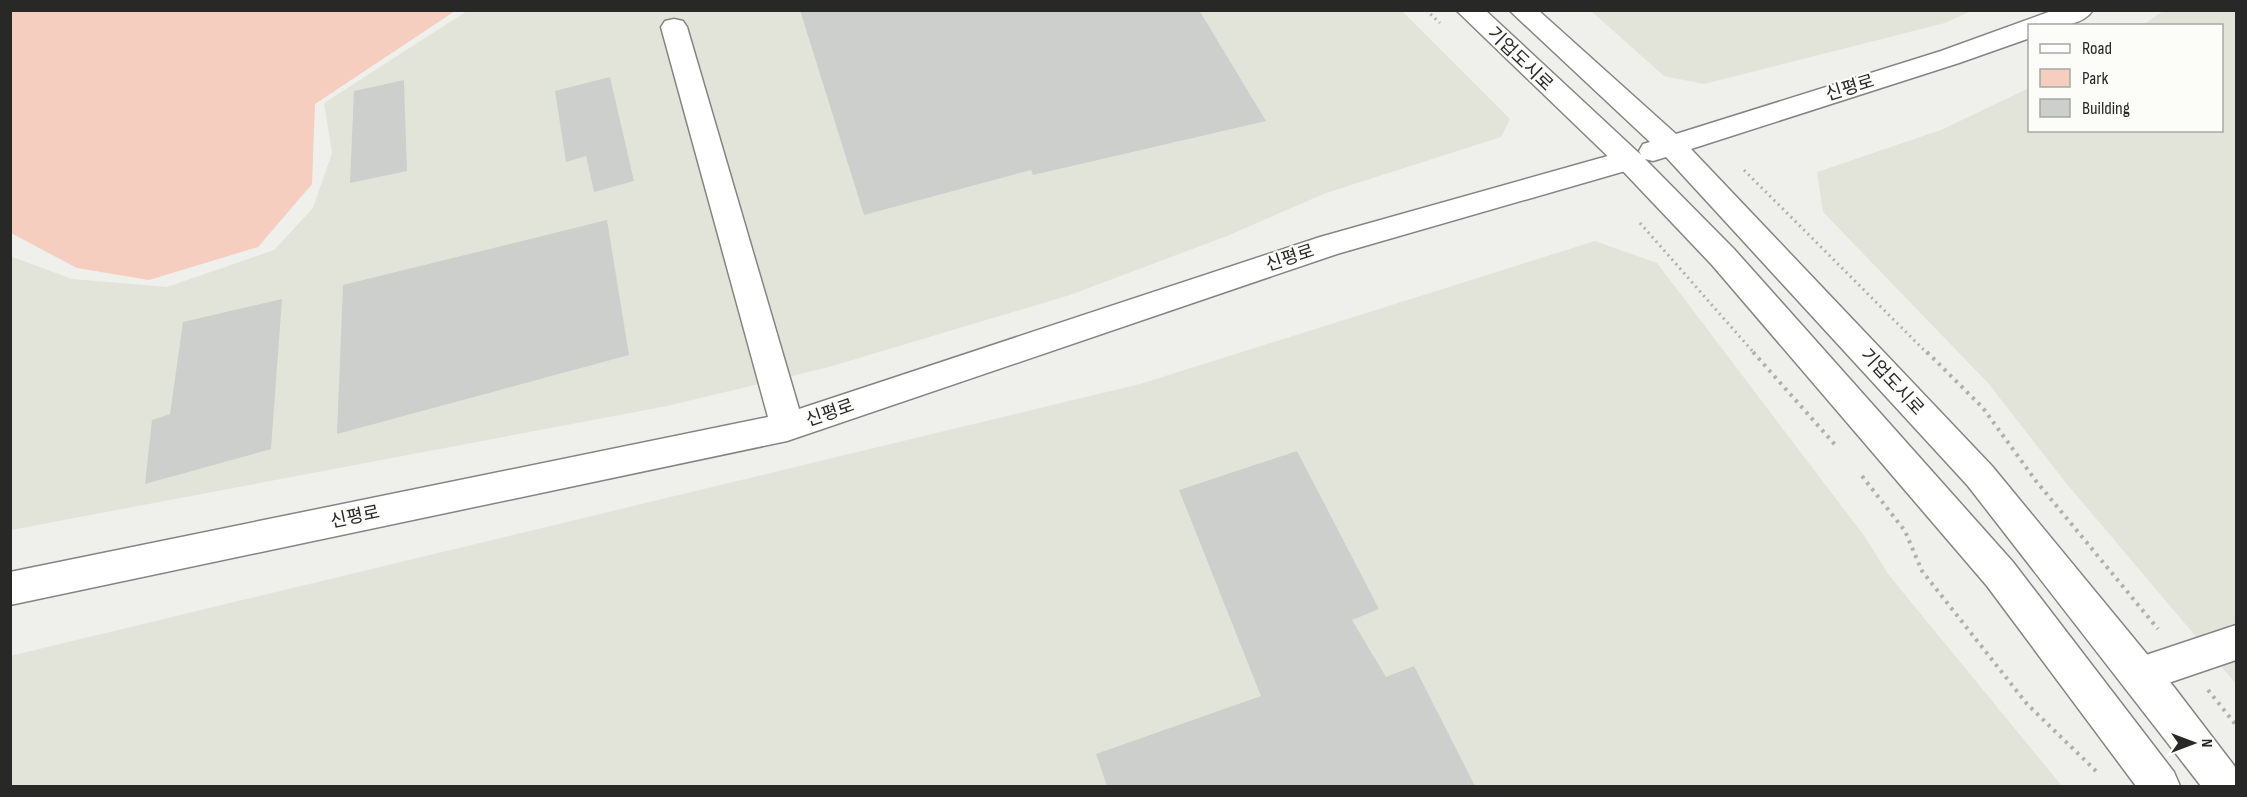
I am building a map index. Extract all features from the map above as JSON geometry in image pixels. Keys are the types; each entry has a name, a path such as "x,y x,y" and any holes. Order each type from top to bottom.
{"street":[{"name":"기업도시로","path":"1469,10 1629,160 1723,257 2000,574 2160,786"},
{"name":"기업도시로","path":"1522,10 1670,144 1980,476 2225,786"},
{"path":"2043,24 2080,10"},
{"path":"674,27 787,427"},
{"name":"신평로","path":"10,589 787,427 1330,245 1629,160 1670,144 1950,57 2028,29"},
{"path":"2139,675 2236,643"}],"path":[{"path":"1646,230 1842,453"},
{"path":"1858,471 1905,531 1922,571 2027,704 2103,778"}],"shaded area":[{"path":"467,11 1402,11 1510,119 1501,137 1326,193 1227,236 1070,295 829,367 667,406 11,530 10,256 72,279 167,287 274,250 313,208 332,153 324,103"},
{"path":"1591,11 1971,11 1945,23 1704,84 1664,76"},
{"path":"2163,11 2236,11 2236,684 2066,483 1988,383 1823,212 1817,172 1941,130 2028,88 2028,132 2223,132 2223,24 2144,24"},
{"path":"1595,241 1657,263 1865,537 1888,574 2062,786 11,786 10,656 1140,384"}],"green space":[{"path":"10,11 455,11 315,104 312,184 258,247 149,280 77,268 11,233"}],"building":[{"path":"800,10 1199,10 1266,121 1033,175 1031,170 864,215"},
{"path":"610,77 634,181 594,192 586,156 566,162 555,91"},
{"path":"404,80 407,171 350,183 354,91"},
{"path":"607,220 629,355 337,434 343,285"},
{"path":"282,299 271,449 145,484 152,420 170,414 183,322"},
{"path":"1297,451 1379,609 1352,620 1386,677 1414,666 1475,786 1107,786 1096,754 1261,696 1179,490"}]}
